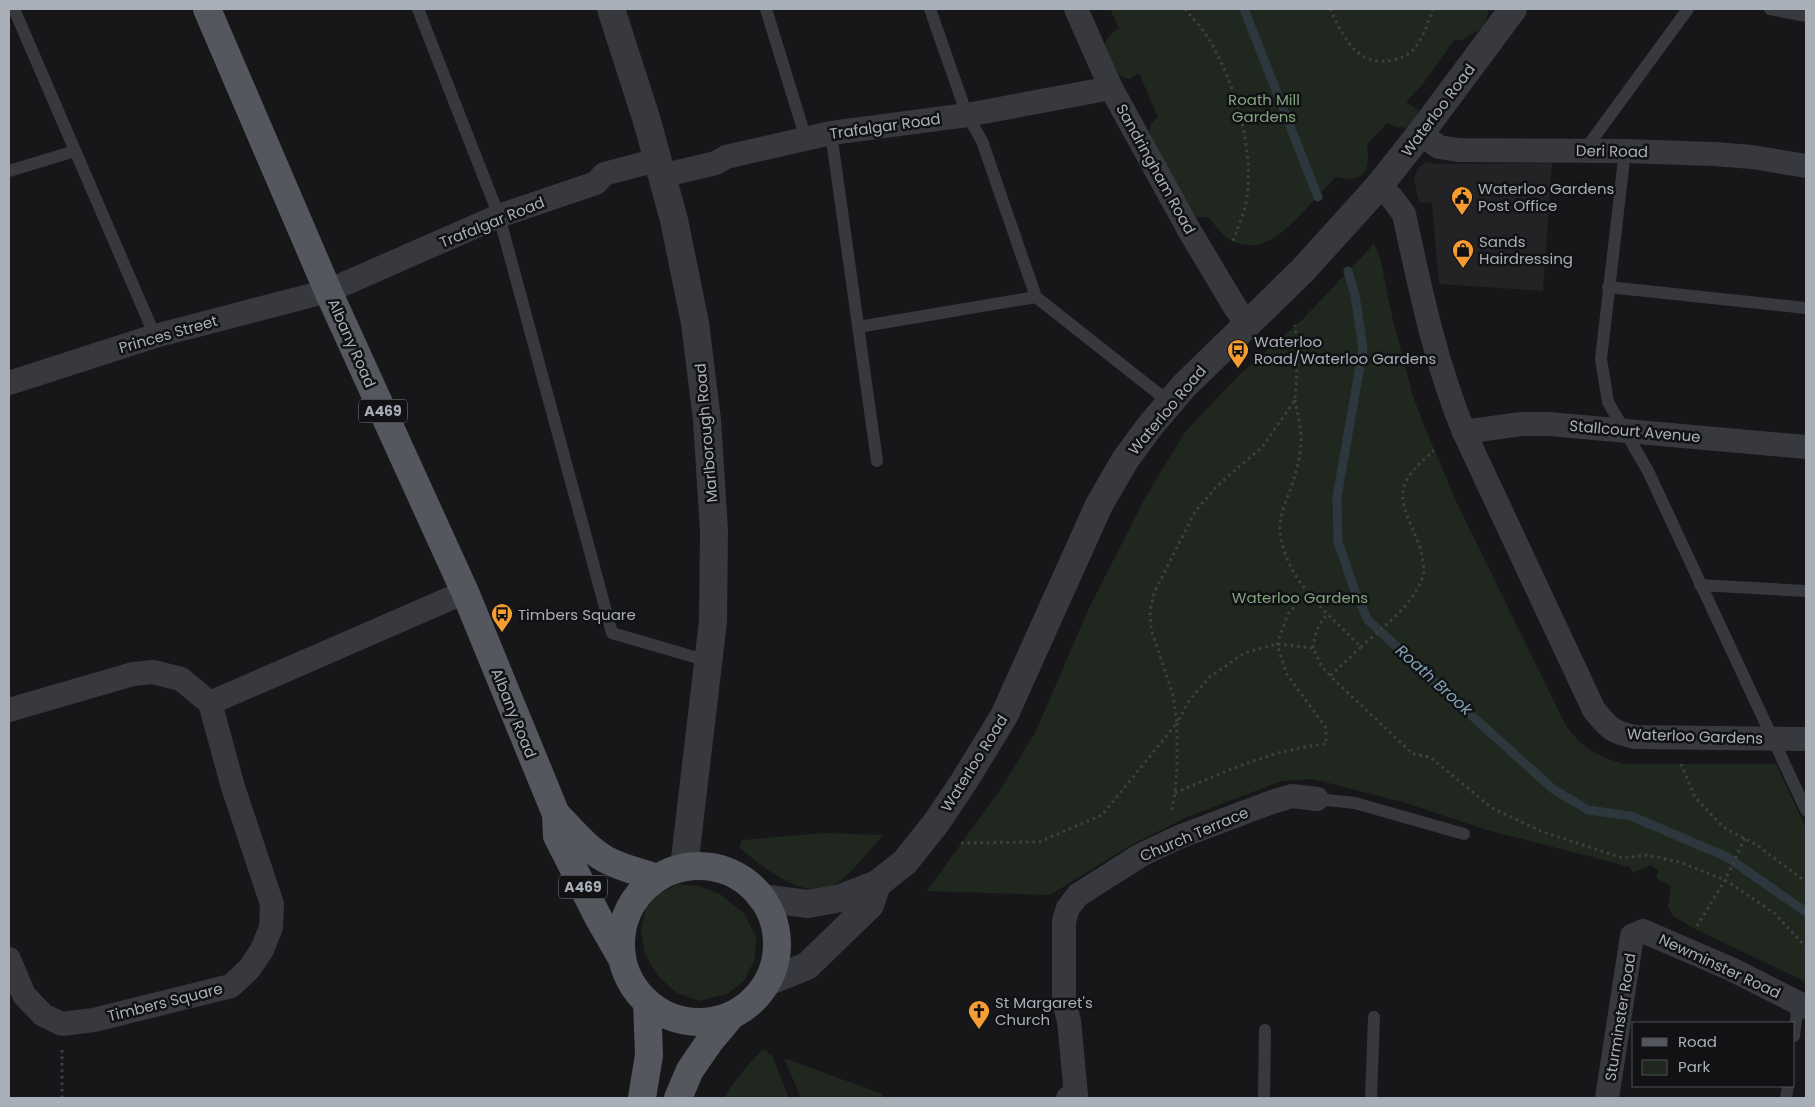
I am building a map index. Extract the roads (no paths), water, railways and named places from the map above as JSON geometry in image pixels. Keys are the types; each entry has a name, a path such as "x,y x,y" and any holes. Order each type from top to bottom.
{"main road":[{"name":"Albany Road","path":"208,9 328,291 465,592 556,814 557,836 598,917 621,957"},
{"name":"Albany Road","path":"556,814 591,849 604,859 658,878"},
{"name":"A469","path":"678,1098 690,1070 710,1041 732,1015 752,1001 767,982 775,961 777,939 772,918 761,898 745,881 724,871 701,866 684,867 658,878 640,892 628,910 621,933 621,957 629,979 647,1002 662,1013 684,1021 709,1022 732,1015"},
{"path":"642,1098 649,1055 647,1002"}],"street":[{"name":"Marlborough Road","path":"611,9 647,121 676,228 695,323 707,420 714,530 713,621 684,867"},
{"name":"Sandringham Road","path":"1076,9 1111,88 1190,230 1247,324"},
{"name":"Waterloo Road","path":"761,898 808,904 841,898 877,884 904,862 930,831 984,751 1004,716 1099,505 1125,460 1169,402 1210,359 1289,284 1375,191 1513,9"},
{"name":"Trafalgar Road","path":"328,291 499,216 596,183 604,174 716,163 726,157 831,133 967,115 1111,88"},
{"name":"Deri Road","path":"1420,134 1439,147 1458,150 1625,151 1752,157 1806,166"},
{"name":"Waterloo Gardens","path":"1375,191 1392,198 1404,214 1430,330 1452,402 1464,432 1594,710 1604,723 1617,733 1635,737 1806,739"},
{"name":"Princes Street","path":"9,383 155,336 328,291"},
{"name":"Stallcourt Avenue","path":"1464,432 1498,426 1540,424 1806,447"},
{"path":"9,710 133,674 153,672 181,679 210,702 465,592"},
{"name":"Timbers Square","path":"9,959 24,995 43,1015 62,1024 94,1020 231,986 249,969 262,950 271,927 272,904 233,786 210,702"},
{"name":"Church Terrace","path":"1075,1097 1069,1021 1064,1002 1064,920 1068,908 1078,895 1141,855 1179,837 1292,796 1317,799"},
{"name":"Waterloo Road","path":"767,982 807,966 870,905 877,884"},
{"name":"Newminster Road","path":"1632,936 1643,931 1731,969 1802,1005"},
{"name":"Sturminster Road","path":"1607,1098 1632,936"}],"lane":[{"path":"14,9 155,336"},
{"path":"418,9 499,216 612,634 708,661"},
{"path":"766,9 806,139"},
{"path":"930,9 967,115 982,141 1036,297 1169,402"},
{"path":"1584,151 1688,9"},
{"path":"1770,9 1806,16"},
{"path":"831,133 877,461"},
{"path":"9,171 75,150"},
{"path":"1625,151 1601,360 1608,402 1648,471 1806,810"},
{"path":"1608,287 1806,308"},
{"path":"858,327 1036,297"},
{"path":"1700,585 1806,591"},
{"path":"1317,799 1355,803 1464,834"},
{"path":"1795,1032 1802,1005"},
{"path":"1371,1098 1374,1017"},
{"path":"1264,1098 1265,1030"}],"waterway":[{"name":"Roath Brook","path":"1244,9 1318,197"},
{"name":"Roath Brook","path":"1348,271 1355,295 1363,349 1337,497 1338,542 1355,591 1368,620 1553,789 1588,810 1631,816 1727,857 1806,912"}],"place":[{"name":"Waterloo Gardens Post Office","path":"1462,216"},
{"name":"Sands Hairdressing","path":"1463,269"},
{"name":"Waterloo Road/Waterloo Gardens","path":"1238,369"},
{"name":"Timbers Square","path":"502,633"},
{"name":"St Margaret's Church","path":"979,1030"}],"park label":[{"name":"Roath Mill Gardens","path":"1264,108"}]}
